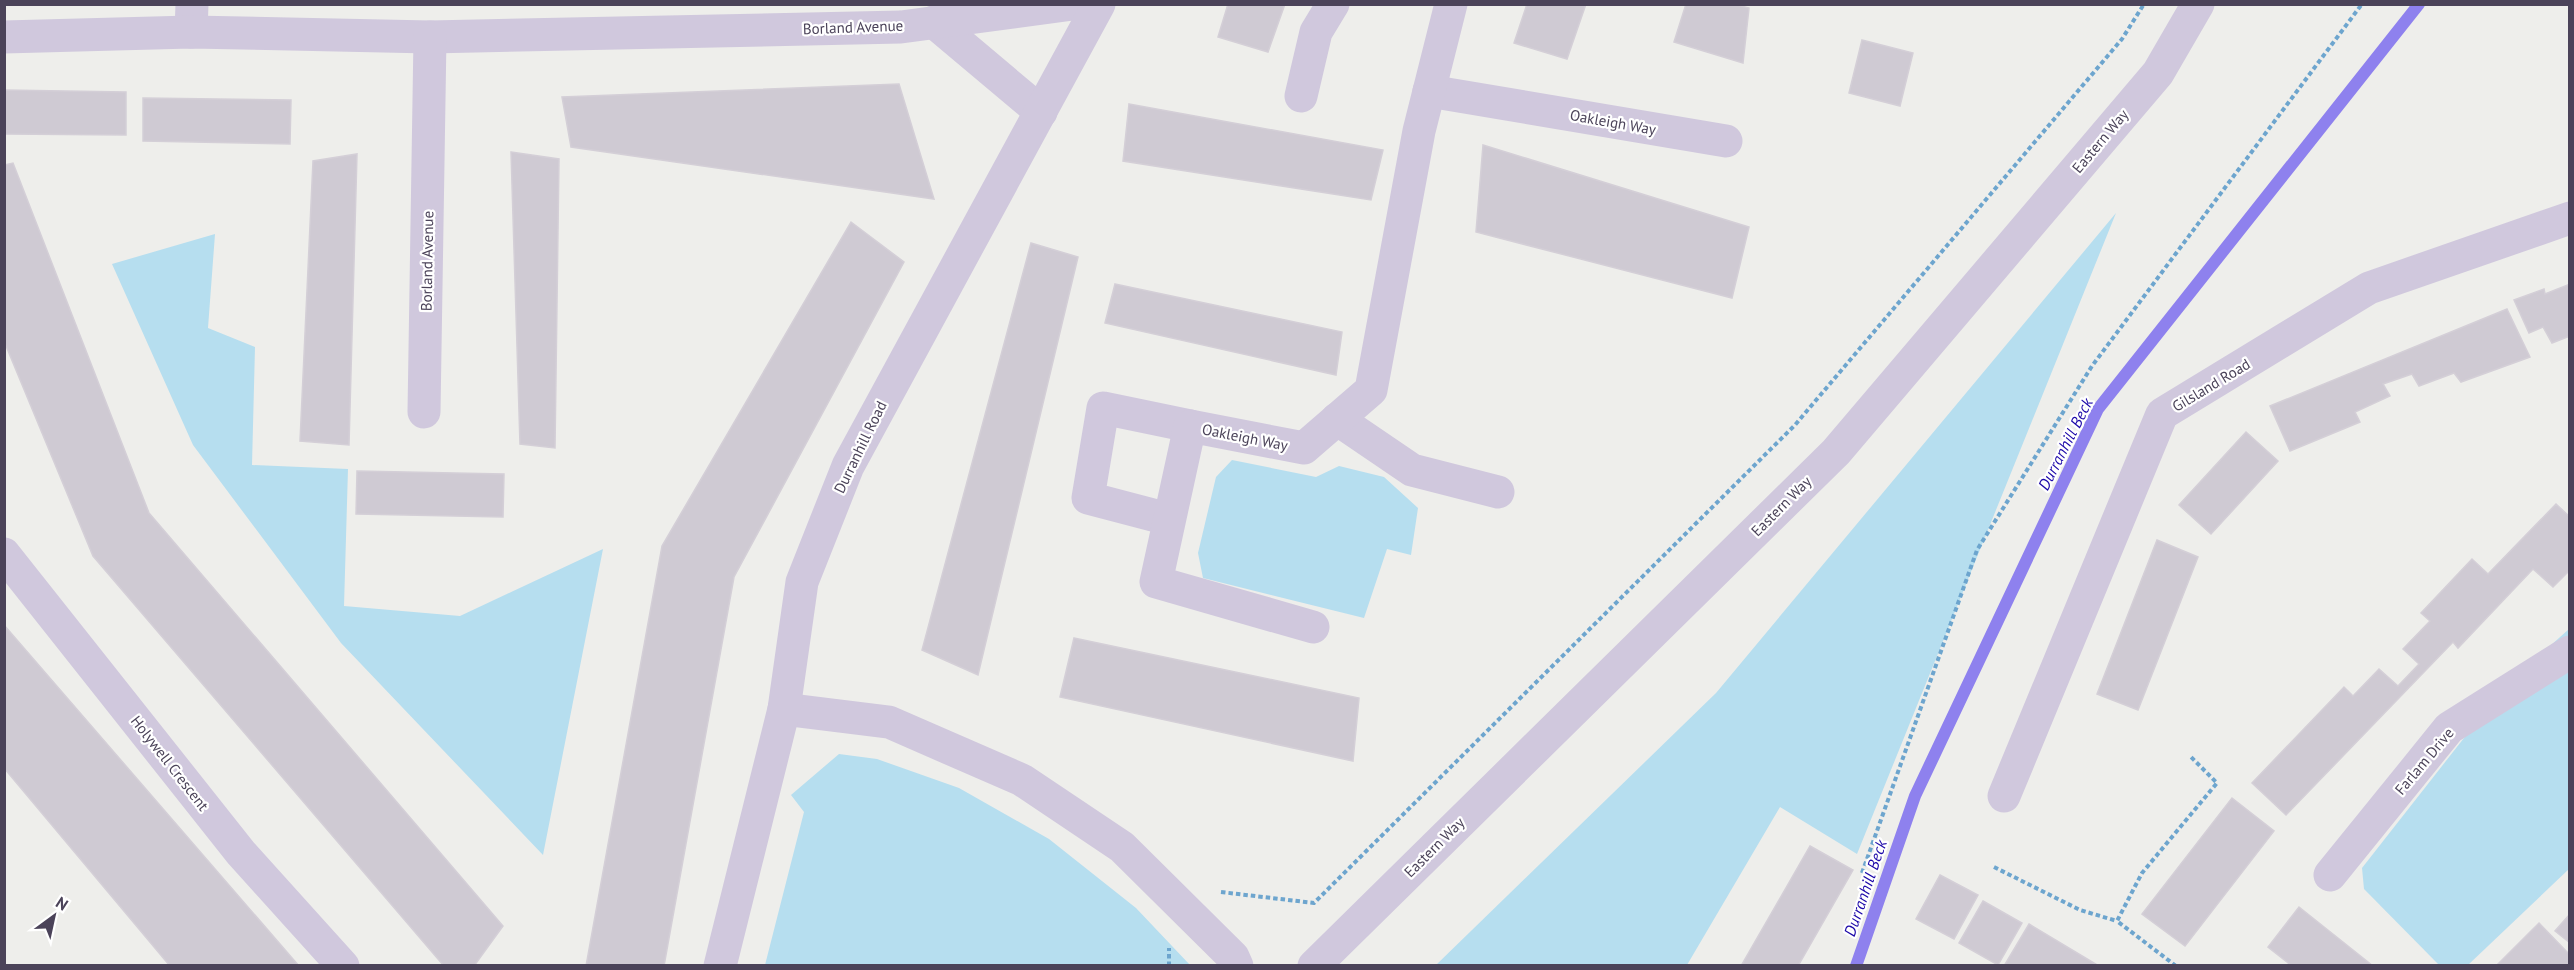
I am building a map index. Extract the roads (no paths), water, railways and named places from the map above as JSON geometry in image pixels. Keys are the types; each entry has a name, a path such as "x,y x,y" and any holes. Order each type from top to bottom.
{"street":[{"name":"Borland Avenue","path":"4,37 191,18 430,37 632,19 901,27 1073,4"},
{"name":"Durranhill Road","path":"720,966 784,709 802,582 848,466 1100,4"},
{"path":"1301,96 1317,32 1333,4"},
{"name":"Oakleigh Way","path":"1313,627 1156,582 1168,519 1190,426 1304,448 1371,390 1429,91 1451,4"},
{"name":"Eastern Way","path":"1314,966 1836,452 2158,73 2198,4"},
{"path":"934,22 1041,112"},
{"name":"Borland Avenue","path":"424,412 430,37"},
{"name":"Oakleigh Way","path":"1429,91 1726,141"},
{"name":"Gilsland Road","path":"2004,796 2162,414 2369,288 2570,218"},
{"path":"1168,519 1088,498 1103,408 1190,426"},
{"path":"1337,419 1412,470 1498,492"},
{"name":"Holywell Crescent","path":"4,554 242,853 343,966"},
{"name":"Farlam Drive","path":"2330,874 2449,728 2570,652"},
{"path":"784,709 889,722 1022,780 1122,847 1233,957 1237,966"}],"waterway":[{"name":"Durranhill Beck","path":"1856,966 1915,796 2098,409 2419,4"}]}
